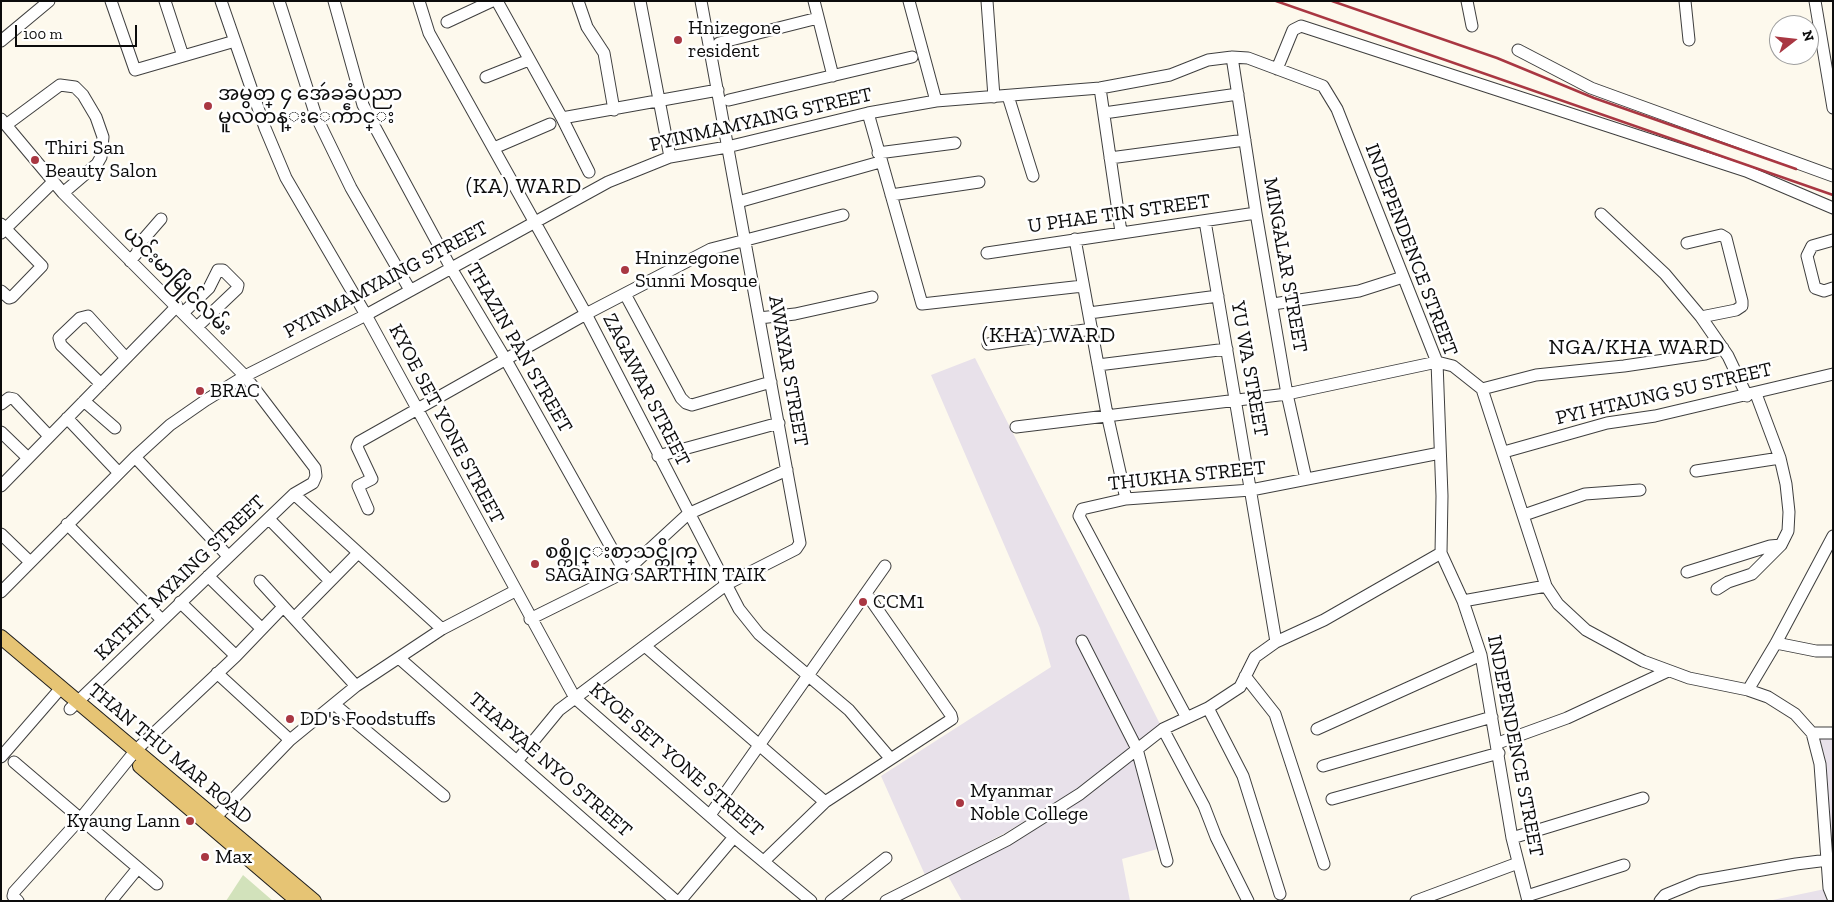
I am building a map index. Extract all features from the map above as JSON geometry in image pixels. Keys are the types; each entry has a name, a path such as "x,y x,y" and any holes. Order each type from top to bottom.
{"main road":[{"name":"THAN THU MAR ROAD","path":"1,637 57,692 133,753 212,821 298,901"},
{"name":"THAN THU MAR ROAD","path":"1,650 57,692"},
{"name":"THAN THU MAR ROAD","path":"212,821 314,901"}],"street":[{"path":"111,1 135,70 235,41"},
{"path":"164,1 183,56"},
{"name":"KYOE SET YONE STREET","path":"221,1 265,128 286,178 366,314 416,410 575,698 734,838 811,901"},
{"path":"279,1 316,116 351,188 410,290"},
{"name":"THAZIN PAN STREET","path":"334,1 363,105 451,268 506,360 624,572"},
{"name":"ZAGAWAR STREET","path":"419,1 429,33 586,314 688,514 739,609 753,627 807,676 849,710 890,758"},
{"path":"447,22 492,1"},
{"path":"498,1 590,172"},
{"path":"578,1 587,27 604,53 614,110"},
{"path":"640,1 670,157"},
{"name":"AWAYAR STREET","path":"701,1 800,543 796,549 727,584"},
{"path":"814,1 833,76"},
{"path":"909,1 936,102"},
{"path":"987,1 994,97"},
{"path":"1467,1 1472,26"},
{"path":"1685,1 1689,40"},
{"path":"1815,1 1828,56 1833,108"},
{"path":"1,40 45,2"},
{"path":"719,43 818,18"},
{"path":"1277,69 1293,30 1301,26 1746,171 1833,208"},
{"path":"1518,50 1591,88 1833,176"},
{"name":"PYINMAMYAING STREET","path":"1,592 134,457 170,425 245,376 366,314 608,182 670,157 727,147 868,113 936,102 1100,88 1170,75 1208,60 1232,56 1248,58 1323,86"},
{"name":"MINGALAR STREET","path":"1232,56 1256,212 1288,394 1306,479"},
{"path":"729,100 912,57"},
{"path":"486,77 530,60"},
{"path":"3,122 60,85 75,87 83,95 101,130 103,148 97,164 63,193"},
{"name":"INDEPENDENCE STREET","path":"1323,86 1337,109 1437,362 1441,553 1463,601 1481,655 1499,748 1512,838 1528,898"},
{"path":"1100,88 1121,232"},
{"path":"562,118 718,90"},
{"path":"1104,113 1238,94"},
{"path":"1008,96 1033,176"},
{"path":"868,113 879,158 922,304 1083,286"},
{"name":"ယင်းမာမြိုင်လမ်း","path":"3,122 63,193 198,326 245,376 315,468 316,476"},
{"path":"494,148 550,124"},
{"path":"1110,158 1244,140"},
{"path":"738,202 879,158 955,143"},
{"path":"1,291 9,298 12,298 42,266 3,228 53,182"},
{"path":"891,195 978,182"},
{"name":"U PHAE TIN STREET","path":"987,253 1256,212"},
{"path":"1601,214 1665,274 1702,318 1752,395 1780,458 1786,484 1789,512 1788,531 1781,544 1752,574 1728,582 1717,590"},
{"path":"368,509 358,486 372,479 372,475 356,444 586,314 711,250 843,215"},
{"path":"130,261 137,252 141,242 161,219"},
{"name":"YU WA STREET","path":"1205,221 1276,642"},
{"path":"1687,243 1721,235 1726,238 1742,301 1742,306 1736,310 1702,318"},
{"path":"1075,239 1107,414 1126,499"},
{"path":"1833,240 1812,246 1807,256 1816,288 1824,291 1833,288"},
{"path":"1,486 126,358 180,309 209,288 218,270 223,270 238,285 237,289 198,326"},
{"path":"1273,304 1360,291 1403,277"},
{"path":"625,294 681,398 686,403 692,404 771,382"},
{"path":"1089,313 1218,296"},
{"path":"759,318 795,314 872,297"},
{"path":"101,384 61,345 59,338 80,318 88,316 126,358"},
{"path":"988,344 1092,329"},
{"path":"1482,389 1536,376 1624,366 1704,354 1723,348"},
{"path":"1098,365 1227,349"},
{"path":"1016,427 1107,414 1288,394 1437,362 1459,370 1482,389 1546,586 1558,604 1586,630 1643,662 1689,678 1748,690 1768,697 1795,714 1812,733 1820,764 1829,888 1833,898"},
{"name":"PYI HTAUNG SU STREET","path":"1504,452 1607,423 1655,416 1752,395 1833,374"},
{"path":"1,404 9,398 14,399 50,436"},
{"path":"84,401 115,428"},
{"path":"67,418 119,472"},
{"path":"658,456 779,423"},
{"path":"1,432 28,458"},
{"name":"THUKHA STREET","path":"1187,718 1079,516 1082,509 1126,499 1251,490 1440,453"},
{"path":"134,457 228,556"},
{"path":"1696,471 1780,458"},
{"path":"530,619 624,572 688,514 787,470"},
{"name":"KATHIT MYAING STREET","path":"73,706 161,619 294,494 313,483 316,476"},
{"path":"1524,515 1585,494 1640,490"},
{"path":"294,494 442,629"},
{"path":"269,519 330,581"},
{"path":"67,524 161,619"},
{"path":"1,534 29,562"},
{"path":"1748,690 1776,643 1833,536"},
{"path":"1687,572 1781,544"},
{"path":"294,618 358,553"},
{"path":"886,901 1007,840 1080,794 1163,729 1208,708 1240,687 1255,656 1276,642 1324,620 1441,553"},
{"path":"710,815 886,566"},
{"path":"208,576 262,629"},
{"path":"260,581 356,686"},
{"path":"517,761 559,710 727,584"},
{"path":"1463,601 1546,586"},
{"path":"212,821 290,740 356,686 442,629 515,591"},
{"path":"764,861 825,802 890,758 952,720 951,715 866,593"},
{"path":"180,602 236,656"},
{"path":"16,896 133,753 236,656 283,607"},
{"path":"1082,641 1137,749 1167,861"},
{"path":"1776,643 1816,651 1833,651"},
{"path":"645,646 758,746 825,802"},
{"path":"1317,729 1481,655"},
{"name":"THAPYAE NYO STREET","path":"399,658 676,901"},
{"path":"1332,799 1499,748 1668,671"},
{"path":"217,673 290,740"},
{"path":"1245,676 1275,714 1324,864"},
{"path":"2,754 57,692"},
{"path":"334,704 444,796"},
{"path":"1208,708 1242,776 1280,894"},
{"path":"1323,766 1492,716"},
{"path":"1163,729 1204,806 1216,837 1248,901"},
{"path":"1812,733 1833,732"},
{"path":"14,762 158,884"},
{"path":"1512,838 1643,798"},
{"path":"680,901 734,838"},
{"path":"831,901 886,858"},
{"path":"1660,901 1665,895 1699,881 1828,860"},
{"path":"1416,901 1518,863"},
{"path":"1528,898 1624,865"},
{"path":"111,901 138,868"}],"shaded area":[{"path":"975,358 1160,724 1077,789 1005,833 925,875 881,776 1051,667 1040,628 931,375"},
{"path":"1820,739 1833,739 1833,865 1826,762"},
{"path":"1136,757 1161,848 1122,859 1130,901 962,901 948,876 1081,799"},
{"path":"1825,889 1827,901 1768,901"}],"green space":[{"path":"243,875 273,901 226,901"}],"railway":[{"path":"1276,1 1833,195"},
{"path":"1332,1 1497,58 1594,98 1796,169"}],"place":[{"name":"Hnizegone resident","path":"678,40"},
{"name":"အမွတ္ ၄ အေဴခခံပညာ မူလတန္းေကဵာင္း","path":"208,106"},
{"name":"Thiri San Beauty Salon","path":"35,160"},
{"name":"Hninzegone Sunni Mosque","path":"625,270"},
{"name":"BRAC","path":"200,391"},
{"name":"စစ္ကိုင္းစာသင္တိုက္ SAGAING SARTHIN TAIK","path":"535,564"},
{"name":"CCM1","path":"863,602"},
{"name":"DD's Foodstuffs","path":"290,719"},
{"name":"Myanmar Noble College","path":"960,803"},
{"name":"Kyaung Lann","path":"190,821"},
{"name":"Max","path":"205,857"}],"district":[{"name":"(KA) WARD","path":"524,187"},
{"name":"(KHA) WARD","path":"1049,336"},
{"name":"NGA/KHA WARD","path":"1637,348"}]}
